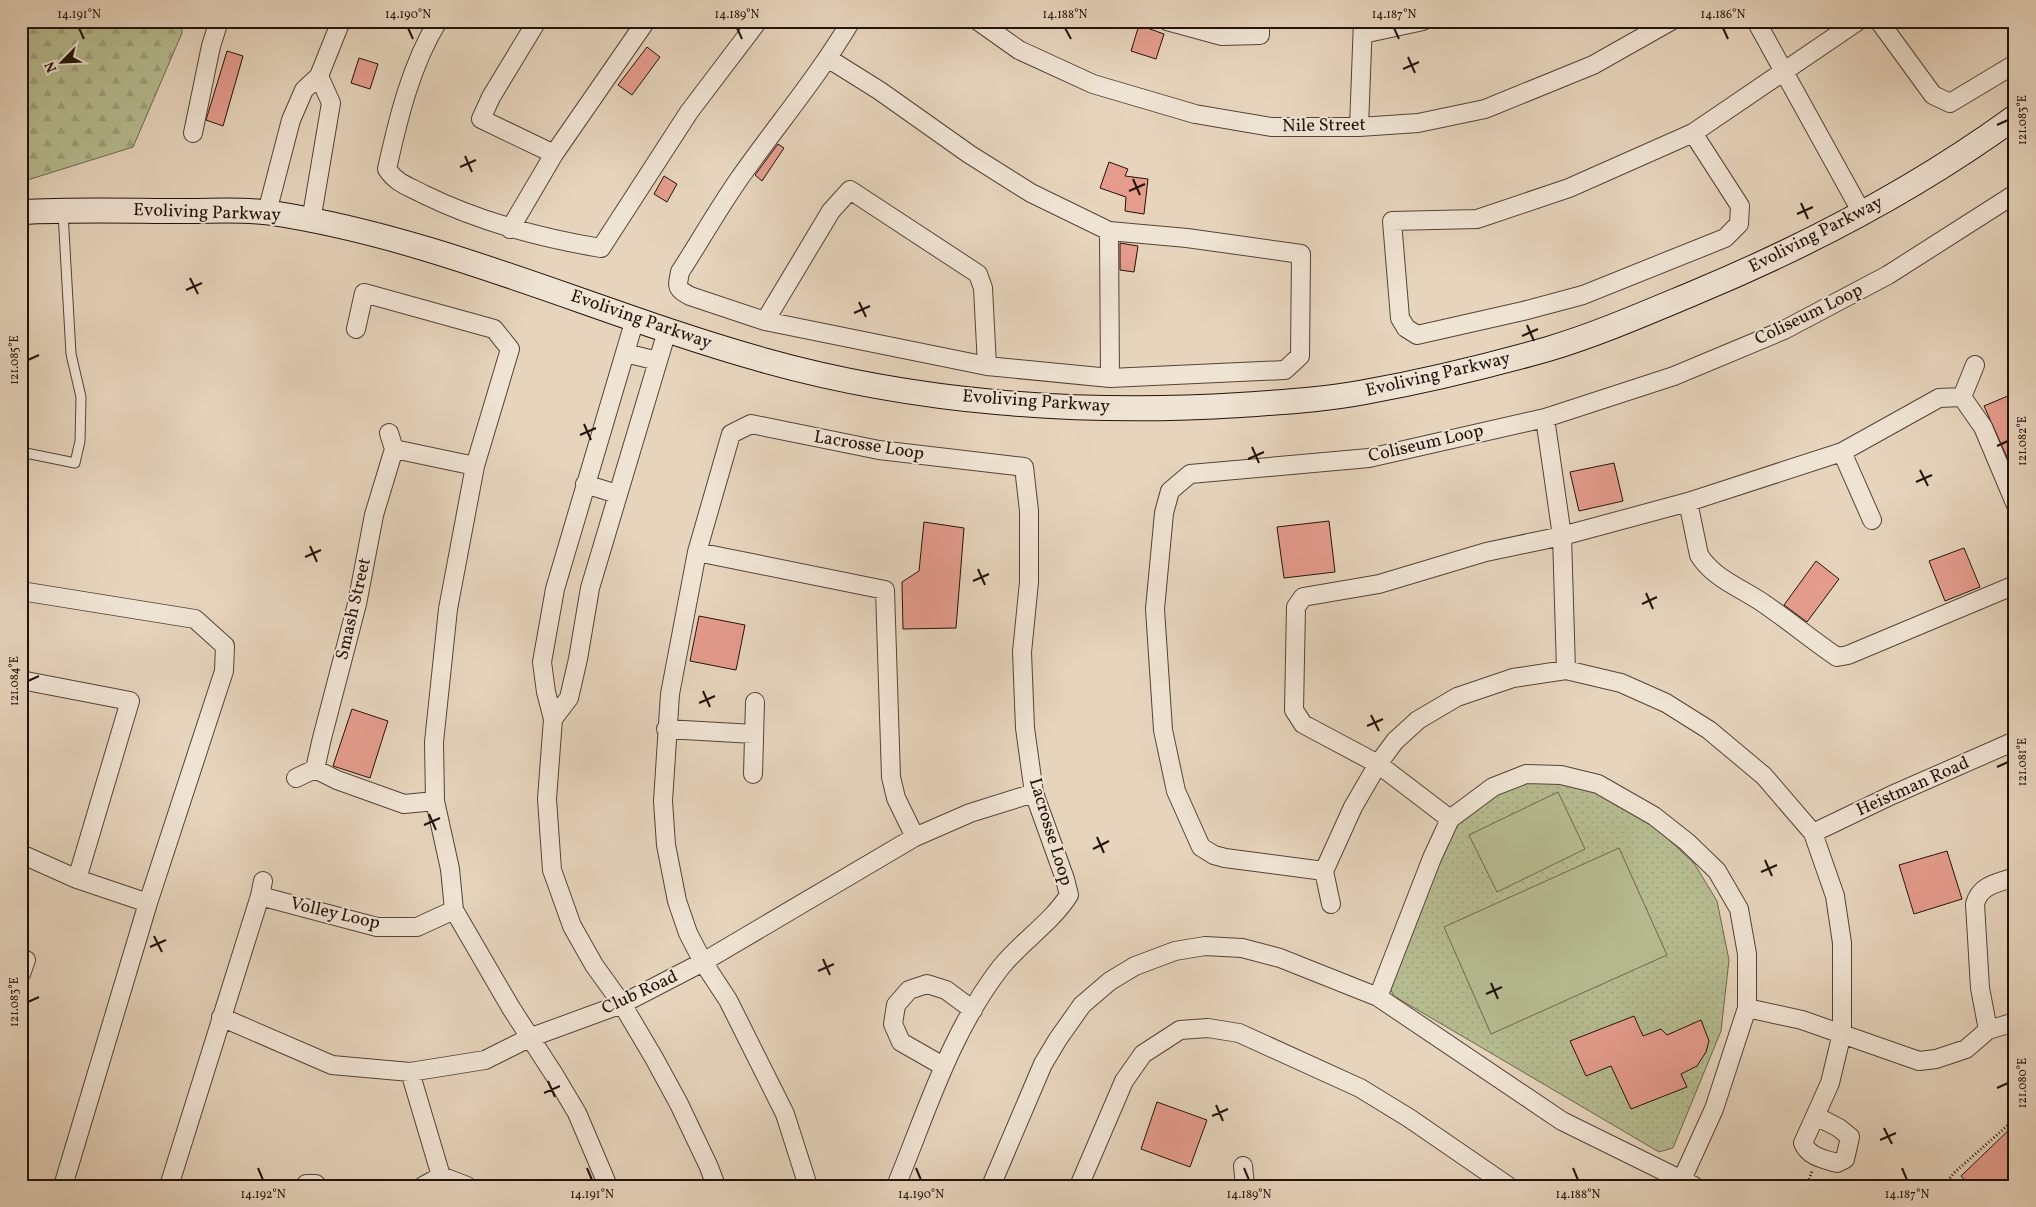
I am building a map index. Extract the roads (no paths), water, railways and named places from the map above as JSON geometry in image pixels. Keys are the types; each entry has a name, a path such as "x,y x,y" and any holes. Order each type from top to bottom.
{"street":[{"path":"193,133 218,21"},
{"path":"267,212 291,120 304,90 319,76 342,21"},
{"path":"438,21 424,43 398,121 386,169 393,179 455,210 510,229 602,248 689,112 758,21"},
{"path":"537,21 491,97 481,119 554,154"},
{"path":"510,229 554,154 646,21"},
{"path":"829,59 880,91 969,154 1031,193 1109,231 1187,238 1301,254 1300,356 1286,370 1110,378 987,366 765,321 690,296 679,290 680,272 737,182 829,59 851,21"},
{"name":"Nile Street","path":"978,21 1020,50 1093,84 1195,114 1271,127 1359,127 1418,122 1485,109 1593,65 1672,21"},
{"path":"1167,21 1222,36 1260,35 1260,21"},
{"path":"1359,127 1363,28 1423,21"},
{"path":"1756,21 1862,213"},
{"path":"1693,133 1740,206 1739,224 1725,238 1583,295 1417,335 1406,328 1400,318 1392,221 1476,220 1569,188 1693,133 1858,21"},
{"path":"1879,21 1933,95 1950,103 2015,64"},
{"path":"311,221 332,103 319,76"},
{"name":"Evoliving Parkway","path":"21,212 62,210 267,212 406,242 506,273 667,331 765,361 826,376 887,388 1018,404 1150,409 1324,398 1432,379 1552,348 1623,322 1741,274 1809,242 1944,166 2015,118"},
{"path":"765,321 831,211 850,190 978,274 983,288 987,366"},
{"name":"Coliseum Loop","path":"1324,872 1214,855 1201,847 1176,791 1163,730 1156,608 1164,513 1170,491 1190,474 1370,458 1545,418 1674,376 1784,330 1888,275 2015,194"},
{"path":"1109,231 1110,378"},
{"path":"356,329 364,293 494,329 510,349 476,466 448,609 434,742 435,801 450,869 454,910 529,1038 577,1113 608,1186"},
{"path":"635,319 555,590 542,662 546,692 553,719 548,799 552,870 572,926 594,965 622,1004 679,1104 716,1186"},
{"path":"553,719 569,698 590,588 667,331"},
{"path":"625,353 658,361"},
{"path":"1962,397 1975,365"},
{"path":"1450,819 1378,764 1303,724 1294,710 1296,607 1303,597 1379,584 1486,552 1562,536 1688,502 1842,452 1939,398 1962,397"},
{"path":"1962,397 1983,427 2015,504"},
{"path":"1545,418 1562,536 1566,670"},
{"name":"Lacrosse Loop","path":"808,1186 785,1114 732,1007 703,962 688,933 677,901 666,845 663,801 666,729 670,694 697,552 731,434 751,424 878,450 1024,467 1029,512 1029,582 1022,652 1026,728 1034,793 1069,895 1059,910 1002,966 973,1010 943,1066 896,1186"},
{"name":"Smash Street","path":"315,768 357,604 391,441 476,466"},
{"path":"1842,452 1872,520"},
{"path":"585,484 618,494"},
{"path":"1688,502 1699,555 1703,562 1713,572 1762,602 1837,657 1848,656 2015,585"},
{"path":"697,552 885,590 891,777 896,798 915,837"},
{"path":"21,590 195,619 224,646 224,671 148,904 63,1186"},
{"path":"1331,904 1324,872 1353,807 1378,764 1395,742 1418,720 1457,697 1513,678 1566,670 1621,683 1666,703 1709,730 1764,776 1813,834 1835,896 1841,934 1842,1033 1830,1083 1816,1116"},
{"path":"21,680 130,701 77,879"},
{"path":"753,774 756,702"},
{"path":"666,729 754,734"},
{"name":"Heistman Road","path":"1813,834 1892,795 2015,741"},
{"path":"296,778 315,768 337,780 404,804 435,801"},
{"path":"991,1186 1032,1089 1058,1039 1082,1005 1110,981 1135,966 1175,951 1206,946 1242,948 1280,958 1378,998 1562,1121 1685,1184 1714,1109 1748,1008 1748,954 1739,909 1717,871 1687,842 1654,816 1598,784 1561,775 1526,774 1493,787 1450,819 1432,858 1378,998"},
{"name":"Club Road","path":"221,1017 332,1065 410,1072 485,1060 529,1038 622,1004 703,962 915,837 970,813 1034,793"},
{"path":"21,854 77,879 148,904"},
{"path":"1988,1030 1980,988 1974,904 1977,896 1984,888 2015,878"},
{"name":"Volley Loop","path":"169,1186 262,889 377,927 417,927 454,910"},
{"path":"21,958 26,960 21,974"},
{"path":"943,1066 901,1042 893,1024 896,1005 909,990 927,984 946,990 973,1010"},
{"path":"1748,1008 1802,1020 1919,1061 1936,1059 1966,1049 1988,1030 2015,1022"},
{"path":"1080,1186 1124,1081 1144,1054 1180,1030 1208,1028 1239,1032 1360,1088 1409,1118 1508,1186"},
{"path":"410,1072 441,1176"},
{"path":"1243,1166 1245,1186"},
{"path":"423,1186 441,1176"},
{"path":"441,1176 467,1186"},
{"path":"306,1186 306,1184 316,1184 316,1186"}],"lane":[{"path":"21,452 75,464 80,441 80,397 71,354 62,210"}]}
